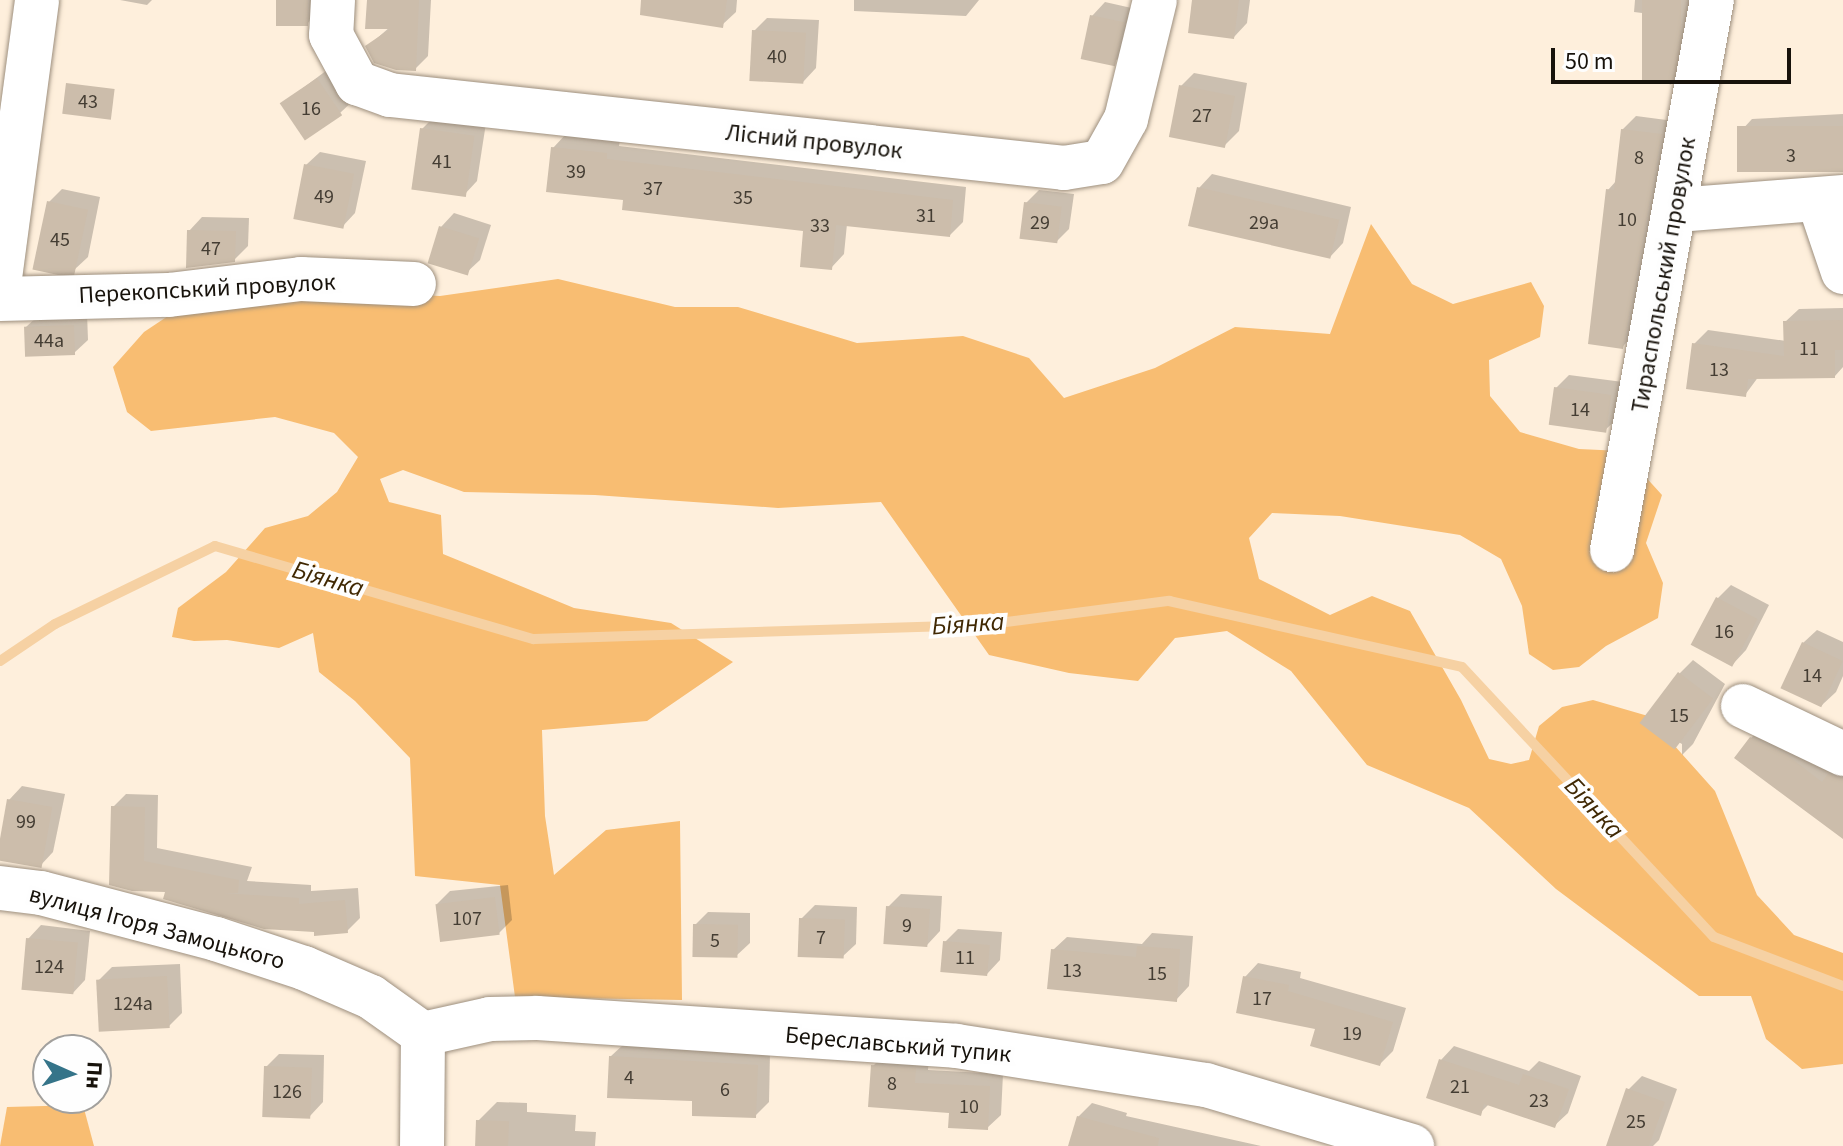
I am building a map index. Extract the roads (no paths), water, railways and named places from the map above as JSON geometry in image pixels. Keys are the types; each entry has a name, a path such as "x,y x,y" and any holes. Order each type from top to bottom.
{"street":[{"path":"0,278 37,0"},
{"name":"Лісний провулок","path":"333,0 331,35 357,83 390,95 1064,168 1102,162 1126,119 1155,0"},
{"name":"Тираспольський провулок","path":"1612,550 1677,210 1712,0"},
{"path":"1677,210 1831,199 1843,272"},
{"name":"Перекопський провулок","path":"0,299 169,295 301,279 414,284"},
{"path":"1743,706 1843,754"},
{"name":"вулиця Ігоря Замоцького","path":"0,888 41,893 216,939 304,968 371,997 423,1034"},
{"name":"Береславський тупик","path":"423,1034 490,1019 537,1018 956,1046 1206,1085 1412,1146"},
{"path":"422,1146 423,1034"}],"waterway":[{"name":"Біянка","path":"0,661 55,624 215,546 534,639 983,625 1169,601 1462,667 1714,937 1843,986"}]}
